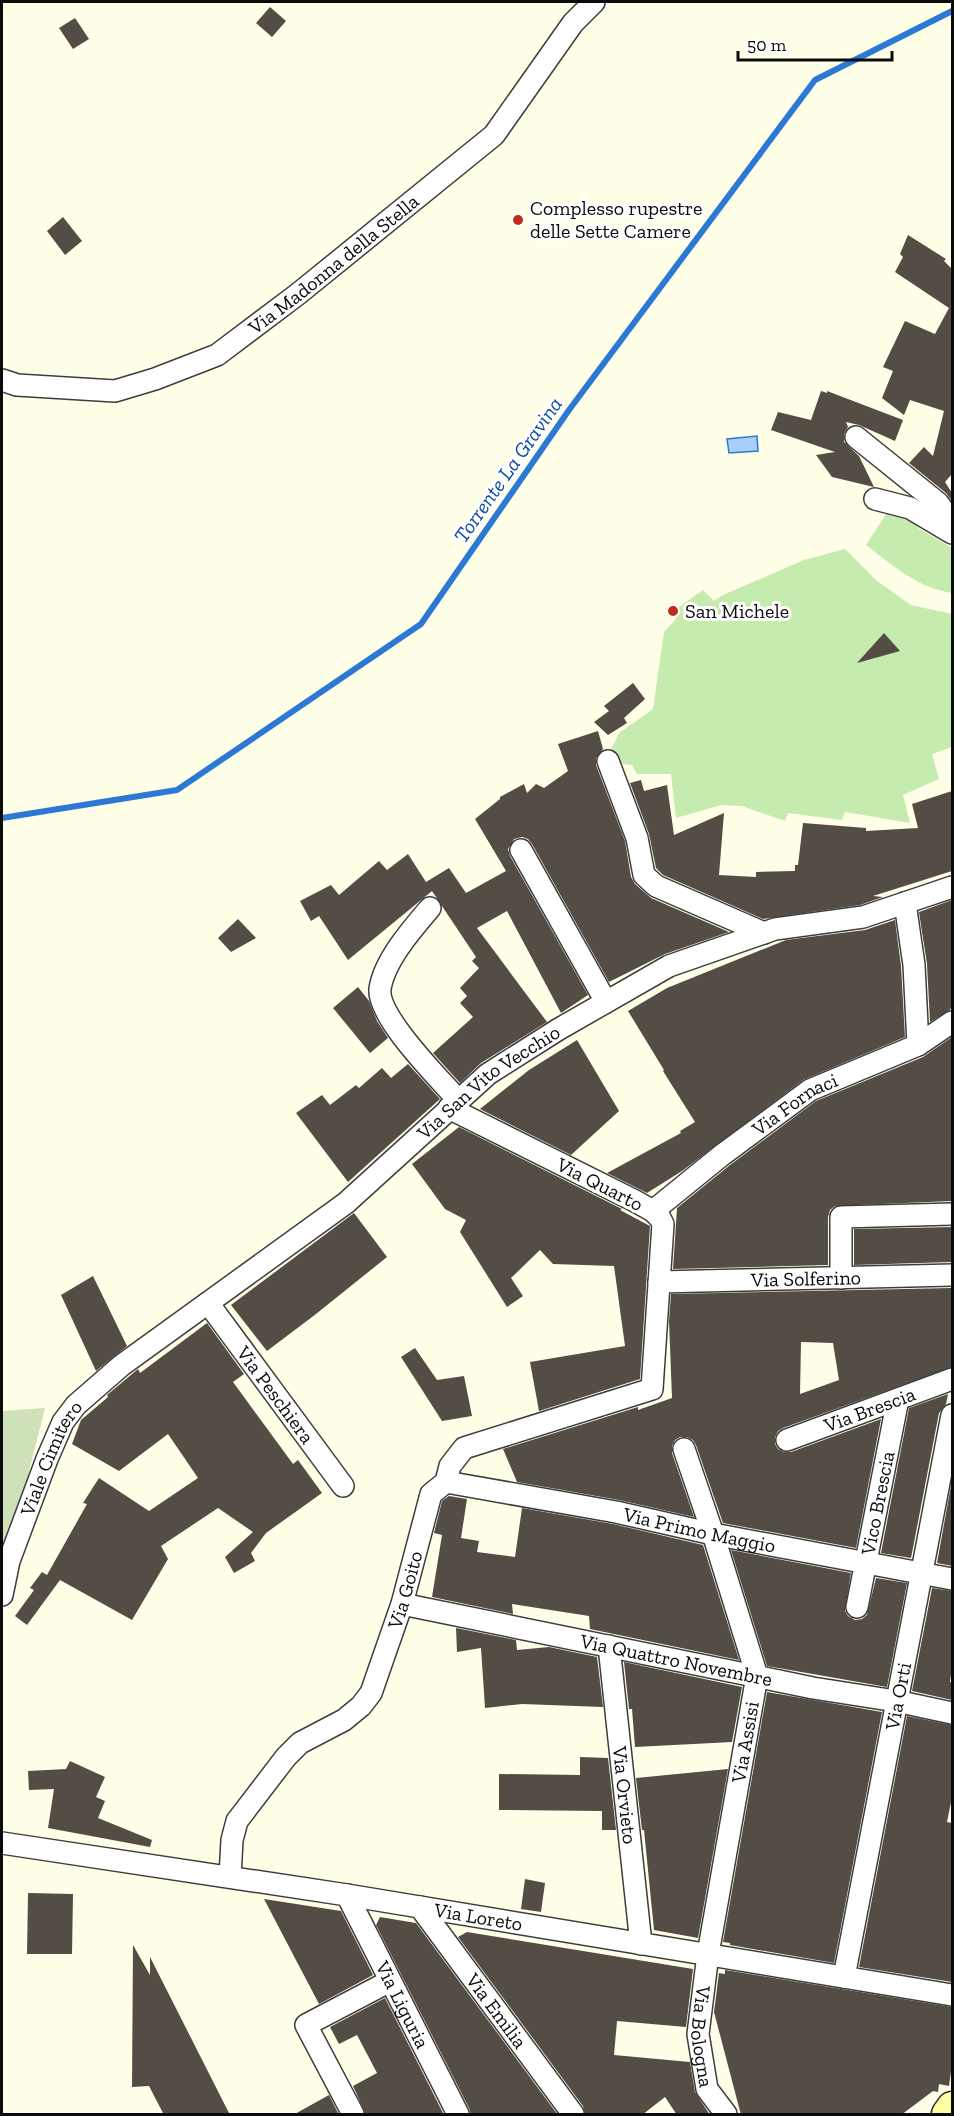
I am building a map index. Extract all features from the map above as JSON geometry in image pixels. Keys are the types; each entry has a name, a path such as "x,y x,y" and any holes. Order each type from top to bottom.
{"street":[{"name":"Via Madonna della Stella","path":"2,380 17,385 115,391 155,379 217,355 298,294 494,135 573,23 594,2"},
{"path":"856,437 938,503 952,523"},
{"path":"875,499 910,508 952,533"},
{"path":"608,761 637,838 644,875 656,886 764,933"},
{"path":"521,850 606,1002"},
{"name":"Via San Vito Vecchio","path":"86,1395 122,1365 346,1203 488,1074 559,1029 669,966 764,933 863,917 952,887"},
{"path":"905,903 914,965 918,1045"},
{"path":"430,908 402,944 385,972 380,991 385,1013 453,1104"},
{"name":"Via Fornaci","path":"653,1211 722,1155 810,1090 918,1045 952,1022"},
{"name":"Via Quarto","path":"453,1104 653,1211 660,1218 663,1224 652,1389"},
{"path":"841,1278 841,1217 952,1214"},
{"name":"Via Solferino","path":"659,1282 952,1275"},
{"name":"Via Peschiera","path":"208,1302 343,1486"},
{"name":"Via Brescia","path":"786,1440 952,1379"},
{"name":"Via Goito","path":"230,1876 232,1840 237,1821 286,1757 300,1743 344,1720 361,1706 371,1693 402,1604 431,1494 446,1482 450,1466 464,1448 652,1389"},
{"name":"Viale Cimitero","path":"2,1595 9,1561 63,1422 86,1395"},
{"name":"Vico Brescia","path":"857,1607 898,1399"},
{"name":"Via Orti","path":"844,1977 921,1573 950,1442 952,1415"},
{"name":"Via Assisi","path":"684,1449 757,1676 708,1954"},
{"name":"Via Primo Maggio","path":"446,1482 616,1512 713,1534 952,1579"},
{"name":"Via Quattro Novembre","path":"402,1604 813,1688 896,1701 952,1713"},
{"name":"Via Orvieto","path":"609,1646 641,1944"},
{"name":"Via Loreto","path":"2,1843 346,1894 952,1995"},
{"name":"Via Liguria","path":"346,1894 458,2115"},
{"name":"Via Emilia","path":"420,1907 573,2115"},
{"name":"Via Bologna","path":"708,1954 698,2034 707,2089 726,2115"},
{"path":"353,2115 306,2025 390,1981"},
{"path":"947,2115 952,2107"}],"green space":[{"path":"891,512 921,523 918,528 952,548 952,593 917,581 866,545 886,514"},
{"path":"845,549 877,581 911,605 952,614 952,747 932,754 939,779 903,795 910,823 845,812 842,820 788,813 785,821 742,806 721,805 676,818 671,774 637,774 632,765 615,763 611,750 619,733 653,709 664,632 676,619 673,611 703,590 714,601 804,560"},
{"path":"45,1408 23,1495 2,1547 2,1411"}],"water":[{"path":"757,436 758,451 729,453 727,439"}],"building":[{"path":"270,7 286,21 272,37 256,23"},
{"path":"75,18 89,39 73,49 59,28"},
{"path":"63,217 82,241 65,255 47,231"},
{"path":"908,235 946,259 944,261 952,269 952,474 945,482 952,493 952,501 946,493 909,463 924,447 933,456 944,411 910,400 904,415 882,398 893,371 883,367 905,321 935,334 949,308 895,272 903,257 900,254"},
{"path":"821,391 827,393 827,391 903,420 895,441 859,425 846,422 848,427 844,434 844,442 859,456 874,487 832,477 816,455 835,452 771,430 778,412 811,420"},
{"path":"884,633 900,651 857,663"},
{"path":"633,683 645,699 624,718 627,723 608,735 594,722 609,711 604,706"},
{"path":"598,731 603,749 596,758 596,765 625,841 631,877 635,884 651,898 729,932 665,954 609,982 532,844 528,839 522,837 514,839 508,849 510,856 588,995 561,1013 507,911 477,928 547,1022 481,1063 460,1083 433,1053 473,1017 460,1003 467,996 460,988 479,968 472,961 476,957 432,891 348,960 319,916 311,921 300,901 331,885 339,895 379,861 387,870 408,854 426,882 449,868 466,893 506,871 475,819 500,797 524,784 527,793 536,784 544,788 568,771 558,744"},
{"path":"641,780 644,791 667,785 674,835 724,813 719,875 756,877 756,872 795,871 795,865 798,865 803,823 866,828 866,831 918,828 912,804 952,791 952,871 873,896 883,897 860,905 763,919 663,875 656,868 649,834 630,783"},
{"path":"952,900 952,1004 950,1010 930,1022 927,964 919,912"},
{"path":"238,919 256,938 231,952 218,938"},
{"path":"895,920 901,966 905,1037 803,1080 682,1171 647,1193 607,1173 681,1133 680,1131 695,1122 628,1011 667,988 786,940 865,930"},
{"path":"358,987 369,1001 377,1021 388,1038 370,1053 333,1008"},
{"path":"952,1037 952,1201 835,1206 830,1210 828,1217 828,1265 673,1269 677,1208 816,1101 923,1057"},
{"path":"577,1040 619,1111 571,1155 480,1109 529,1070"},
{"path":"408,1064 440,1099 348,1182 296,1113 322,1095 330,1105 356,1085 359,1088 382,1068 391,1078"},
{"path":"459,1127 622,1209 620,1210 650,1226 640,1379 539,1411 530,1362 625,1346 614,1266 553,1264 540,1250 511,1278 523,1296 507,1307 460,1232 466,1220 445,1209 412,1164"},
{"path":"354,1213 387,1257 267,1351 231,1305"},
{"path":"952,1227 952,1262 854,1265 854,1229"},
{"path":"93,1276 127,1346 96,1371 61,1295"},
{"path":"952,1288 952,1367 783,1428 775,1437 778,1449 791,1452 881,1419 856,1548 723,1523 696,1445 687,1437 675,1440 672,1453 694,1517 619,1500 517,1482 503,1449 672,1398 669,1321 671,1294","holes":["801,1342 833,1343 839,1380 800,1394"]},
{"path":"207,1323 244,1374 233,1382 293,1464 298,1460 322,1493 266,1533 251,1553 255,1561 234,1573 225,1557 253,1532 218,1508 161,1546 168,1559 132,1620 60,1580 27,1625 15,1616 34,1590 30,1588 42,1572 47,1575 87,1504 83,1503 99,1478 149,1511 198,1478 168,1434 119,1471 72,1444 81,1420 108,1397 107,1395 138,1369 140,1373"},
{"path":"415,1348 437,1380 464,1376 472,1416 442,1421 401,1357"},
{"path":"948,1394 946,1404 939,1413 911,1558 881,1553 909,1408"},
{"path":"952,1480 952,1566 937,1563"},
{"path":"449,1496 467,1499 461,1538 479,1541 477,1552 515,1557 522,1508 613,1524 703,1545 739,1660 590,1629 589,1616 512,1604 513,1614 432,1597 442,1535 434,1533 442,1501"},
{"path":"731,1550 851,1573 845,1611 855,1620 867,1615 876,1578 907,1583 887,1687 767,1666"},
{"path":"932,1588 952,1591 950,1682 952,1683 952,1700 912,1691"},
{"path":"456,1628 516,1640 517,1650 549,1647 597,1657 603,1707 522,1704 485,1708 481,1648 457,1652"},
{"path":"624,1662 742,1687 732,1742 635,1747 632,1709 629,1709"},
{"path":"767,1692 882,1712 834,1963 723,1942"},
{"path":"907,1716 952,1725 952,1797 947,1822 952,1823 952,1982 859,1967"},
{"path":"580,1757 608,1758 616,1830 602,1830 602,1811 499,1810 499,1774 580,1775"},
{"path":"70,1761 105,1777 96,1797 105,1801 98,1818 152,1840 150,1847 48,1828 54,1789 29,1790 28,1771 66,1769"},
{"path":"728,1769 698,1938 654,1930 644,1830 642,1830 636,1778"},
{"path":"525,1879 545,1883 541,1912 521,1909"},
{"path":"28,1893 73,1894 72,1954 27,1954"},
{"path":"264,1899 341,1911 373,1975 319,2004"},
{"path":"380,1917 416,1923 558,2115 471,2115 376,1925"},
{"path":"467,1932 693,1969 686,2027 617,2021 614,2055 690,2062 695,2092 710,2115 677,2115 665,2097 642,2115 585,2115 583,2106 458,1937"},
{"path":"133,1945 150,1975 150,1957 230,2115 164,2115 149,2086 132,2087"},
{"path":"725,1970 952,2007 952,2064 949,2086 939,2084 938,2092 933,2091 901,2115 741,2115 714,2012 719,1973 725,1974"},
{"path":"385,1998 444,2115 366,2115 353,2086 377,2073 357,2035 339,2044 330,2027"},
{"path":"329,2095 339,2115 293,2115"}],"waterway":[{"name":"Torrente La Gravina","path":"2,818 177,790 421,624 569,410 815,80 952,11"}],"place":[{"name":"Complesso rupestre delle Sette Camere","path":"518,220"},
{"name":"San Michele","path":"673,611"}]}
